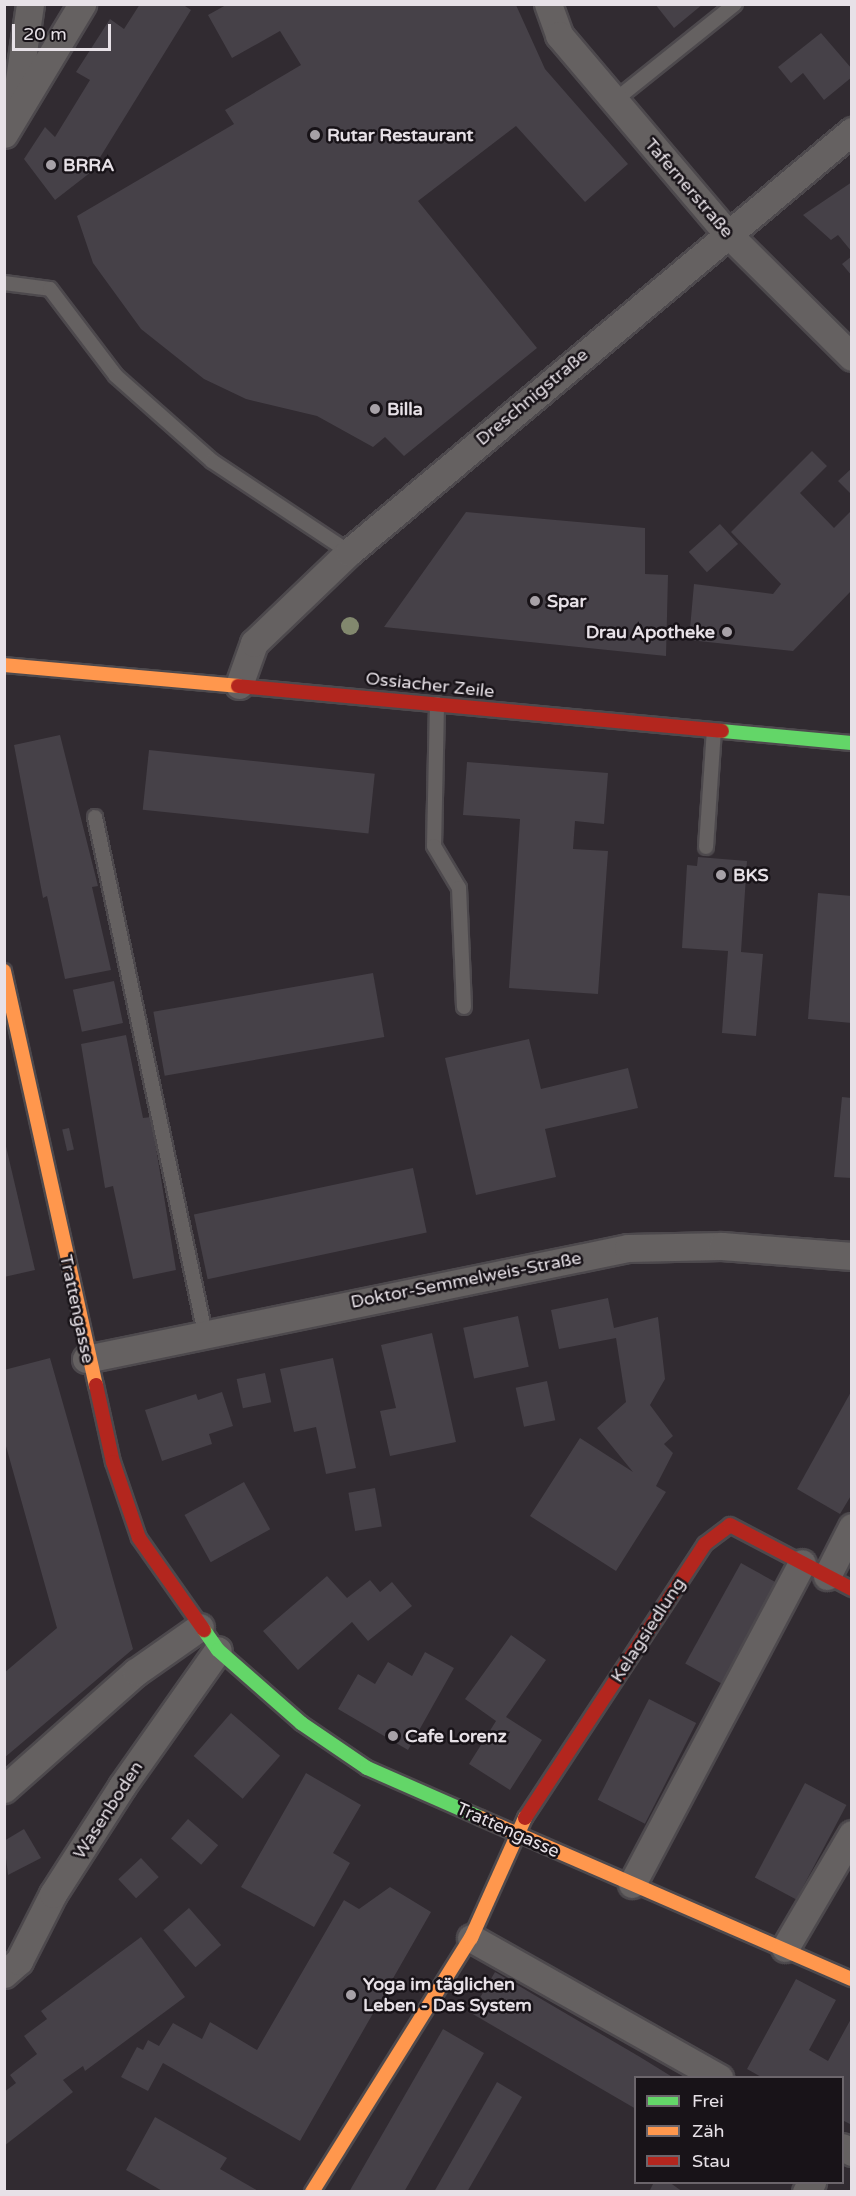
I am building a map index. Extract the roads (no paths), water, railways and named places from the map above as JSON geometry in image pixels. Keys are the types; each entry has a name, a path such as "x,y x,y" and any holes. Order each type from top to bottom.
{"street":[{"path":"9,126 30,4"},
{"path":"9,126 82,4"},
{"name":"Tafernerstraße","path":"548,4 558,35 726,232 852,357"},
{"name":"Dreschnigstraße","path":"239,684 254,643 349,552 726,232 852,131"},
{"name":"Ossiacher Zeile","path":"4,665 239,684 852,743"},
{"name":"Trattengasse","path":"4,971 86,1359 139,1538 218,1650 301,1723 367,1768 852,1979"},
{"name":"Doktor-Semmelweis-Straße","path":"86,1359 628,1248 722,1246 852,1256"},
{"name":"Kelagsiedlung","path":"515,1834 705,1544 730,1525 852,1589"},
{"path":"827,1576 852,1527"},
{"path":"632,1884 802,1563"},
{"path":"4,1790 136,1672 200,1627"},
{"name":"Wasenboden","path":"4,1974 19,1961 53,1894 122,1786 218,1650"},
{"path":"312,2192 471,1938 515,1834"},
{"path":"785,1948 852,1834"},
{"path":"471,1938 714,2076"}],"lane":[{"path":"614,101 735,4"},
{"path":"4,283 50,289 116,376 212,461 349,552"},
{"path":"437,704 434,846 459,888 464,1007"},
{"path":"706,847 714,731"},
{"path":"95,817 205,1333"}],"place":[{"name":"Rutar Restaurant","path":"315,135"},
{"name":"BRRA","path":"51,165"},
{"name":"Billa","path":"375,409"},
{"name":"Spar","path":"535,601"},
{"name":"Drau Apotheke","path":"727,632"},
{"name":"BKS","path":"721,875"},
{"name":"Cafe Lorenz","path":"393,1736"},
{"name":"Yoga im täglichen Leben - Das System","path":"351,1995"}]}
